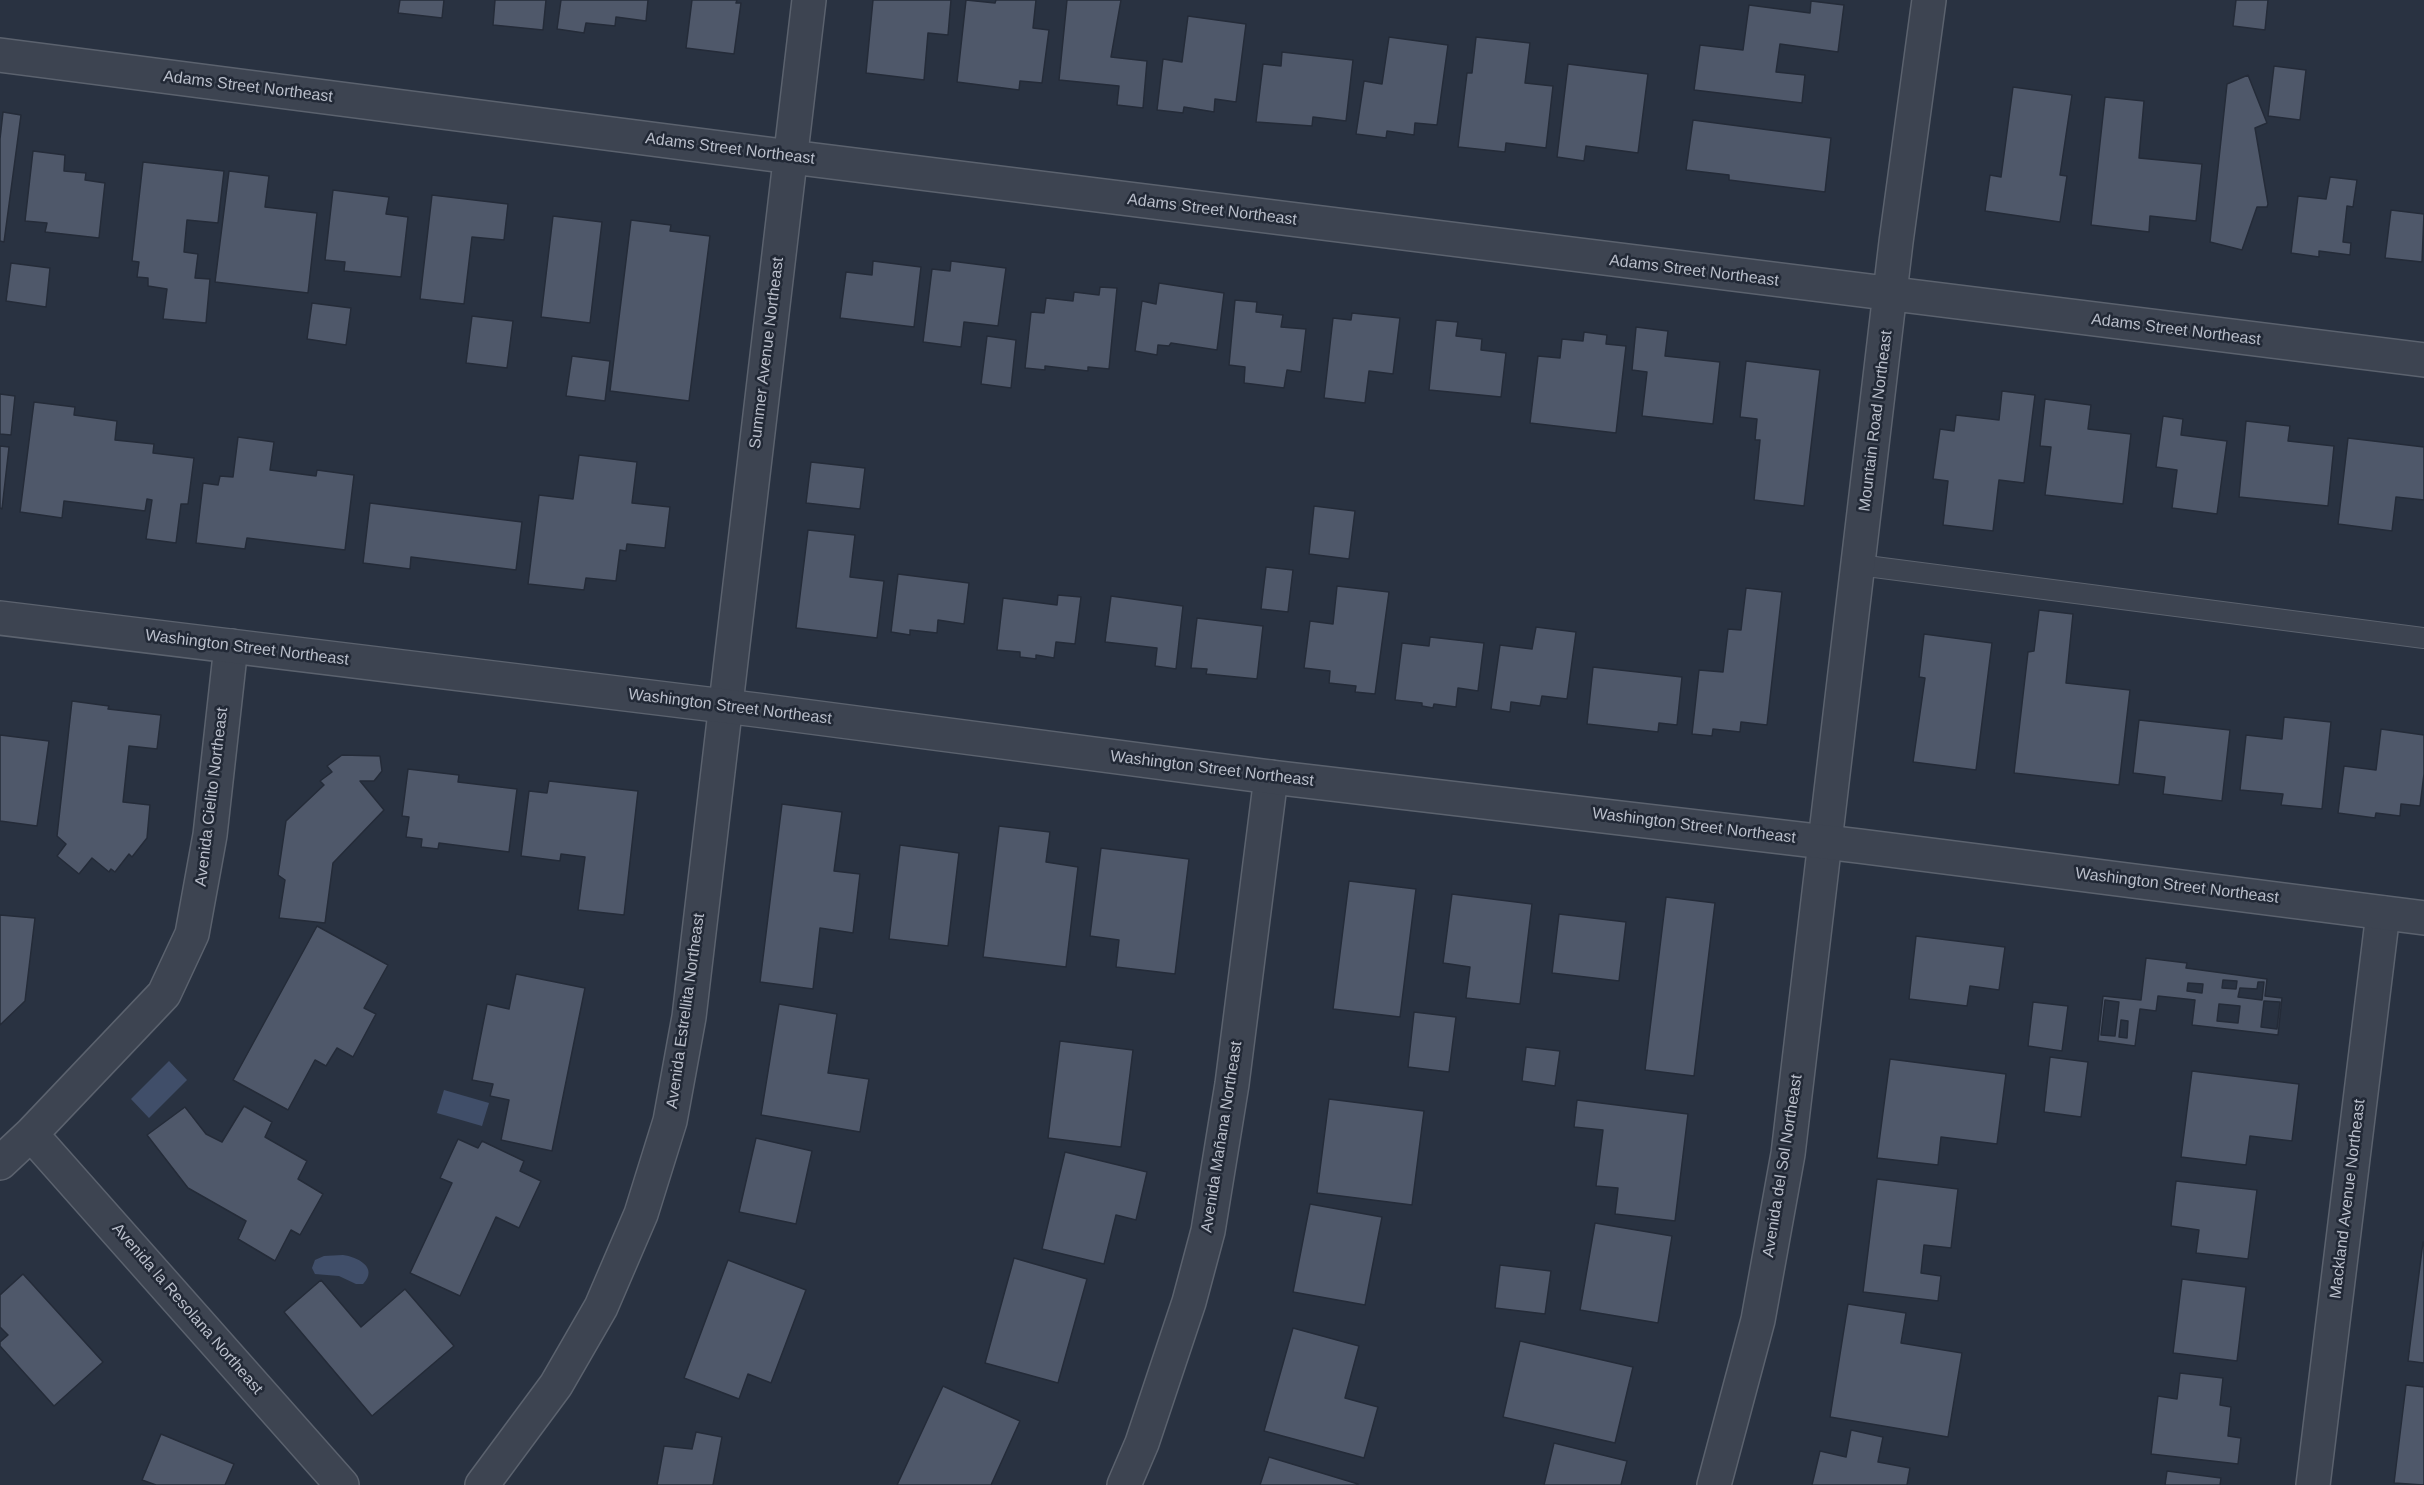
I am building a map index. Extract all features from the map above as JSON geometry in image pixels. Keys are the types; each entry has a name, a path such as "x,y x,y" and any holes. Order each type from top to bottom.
{"street":[{"name":"Summer Avenue Northeast","path":"725,706 809,0"},
{"name":"Mountain Road Northeast","path":"1825,842 1929,0"},
{"name":"Adams Street Northeast","path":"0,55 791,157 2424,360"},
{"name":"Washington Street Northeast","path":"0,618 725,706 1271,777 1825,842 2424,918"},
{"name":"Avenida Cielito Northeast","path":"0,1163 31,1134 164,994 192,934 210,836 231,646"},
{"name":"Avenida Estrellita Northeast","path":"482,1485 556,1385 601,1307 641,1214 664,1141 670,1121 689,1017 725,706"},
{"name":"Avenida Mañana Northeast","path":"1124,1485 1142,1443 1189,1302 1208,1231 1232,1084 1271,777"},
{"name":"Avenida del Sol Northeast","path":"1714,1485 1758,1320 1788,1154 1825,842"},
{"name":"Mackland Avenue Northeast","path":"2313,1485 2383,913"},
{"name":"Avenida la Resolana Northeast","path":"31,1134 342,1485"}],"lane":[{"path":"1859,565 2424,638"}],"water":[{"path":"169,1061 187,1080 149,1118 131,1099"},
{"path":"444,1090 489,1103 482,1126 437,1113"},
{"path":"343,1255 360,1261 367,1268 369,1273 363,1284 356,1284 339,1276 315,1274 312,1268 315,1260 324,1256"}],"building":[{"path":"400,0 444,0 442,18 398,13"},
{"path":"495,0 546,0 543,30 493,25"},
{"path":"561,0 648,0 646,21 616,17 615,26 586,23 584,33 557,29"},
{"path":"692,0 737,0 736,3 741,3 734,54 686,48"},
{"path":"873,0 951,0 948,35 928,33 924,80 866,73"},
{"path":"966,0 995,3 996,0 1036,0 1033,28 1049,30 1042,83 1020,81 1019,90 957,82"},
{"path":"1067,0 1121,0 1111,57 1147,61 1143,108 1117,105 1119,86 1059,80"},
{"path":"2236,0 2268,0 2265,30 2233,26"},
{"path":"1811,1 1844,5 1838,52 1780,44 1776,72 1805,75 1802,103 1694,90 1700,45 1743,50 1749,5 1810,13"},
{"path":"1188,16 1246,24 1236,102 1215,99 1214,112 1184,107 1183,113 1157,110 1163,59 1182,62"},
{"path":"1389,37 1448,45 1437,125 1415,123 1414,135 1387,131 1386,138 1356,134 1364,81 1382,84"},
{"path":"1476,37 1530,43 1525,83 1553,86 1546,148 1506,143 1505,152 1458,147 1467,73 1472,73"},
{"path":"1282,52 1353,60 1346,121 1313,117 1312,126 1256,122 1263,64 1281,66"},
{"path":"1568,64 1648,74 1638,153 1586,146 1584,161 1557,157"},
{"path":"2274,66 2306,70 2300,120 2268,116"},
{"path":"2248,75 2267,123 2255,128 2268,204 2267,207 2257,207 2242,250 2210,242 2227,84"},
{"path":"2013,87 2072,95 2060,175 2067,176 2060,222 1985,211 1990,175 2001,177"},
{"path":"2105,97 2144,101 2139,158 2202,164 2196,221 2150,216 2149,232 2091,225"},
{"path":"3,112 21,115 4,242 0,241 0,139"},
{"path":"1693,120 1831,138 1825,192 1729,180 1729,175 1686,170"},
{"path":"33,151 65,155 64,171 86,173 85,180 105,183 99,238 45,232 47,223 25,221"},
{"path":"143,162 224,171 218,223 187,220 184,252 198,254 195,278 210,279 206,323 163,319 167,289 148,286 148,278 137,277 139,262 132,261"},
{"path":"229,171 269,176 265,207 317,213 308,293 215,282"},
{"path":"2330,177 2357,180 2353,207 2347,206 2343,242 2351,243 2350,255 2319,251 2319,257 2291,253 2298,196 2326,199"},
{"path":"333,190 389,197 386,214 408,217 401,277 344,271 345,262 325,260"},
{"path":"432,195 508,204 504,240 472,237 464,304 420,299"},
{"path":"2391,210 2424,214 2422,262 2385,258"},
{"path":"553,216 602,222 590,323 541,317"},
{"path":"631,220 671,225 670,231 710,236 689,401 610,391"},
{"path":"873,261 921,267 914,327 840,318 846,272 872,275"},
{"path":"951,261 1006,268 998,326 964,322 961,347 923,342 932,269 950,271"},
{"path":"11,263 50,268 46,307 6,301"},
{"path":"1159,283 1224,293 1217,350 1171,343 1169,346 1158,345 1157,355 1135,351 1142,301 1156,304"},
{"path":"1100,287 1117,288 1109,369 1088,367 1088,371 1045,366 1045,370 1025,368 1031,312 1044,313 1046,298 1073,301 1074,292 1099,295"},
{"path":"1235,300 1257,302 1256,312 1283,315 1281,327 1306,329 1301,372 1287,370 1284,388 1244,383 1245,367 1229,365"},
{"path":"312,303 351,308 346,345 307,339"},
{"path":"1352,313 1400,318 1393,374 1369,371 1365,403 1324,398 1333,318 1351,320"},
{"path":"472,316 513,321 507,368 466,363"},
{"path":"1436,320 1458,322 1456,336 1482,339 1481,350 1506,353 1501,397 1429,390"},
{"path":"1636,327 1668,331 1665,356 1720,362 1713,424 1642,416 1647,372 1632,370"},
{"path":"1584,332 1607,335 1606,344 1626,346 1616,433 1530,423 1538,356 1560,358 1562,339 1583,341"},
{"path":"987,336 1016,340 1011,388 981,384"},
{"path":"572,356 610,361 605,401 566,396"},
{"path":"1746,361 1820,370 1804,506 1754,500 1760,440 1755,440 1757,419 1740,417"},
{"path":"2002,391 2035,395 2024,483 1999,480 1993,531 1943,525 1948,481 1933,479 1940,429 1954,431 1956,415 1999,420"},
{"path":"0,394 15,396 11,435 0,434"},
{"path":"2045,399 2091,405 2088,429 2131,434 2123,504 2045,495 2051,447 2040,446"},
{"path":"34,402 75,407 74,415 117,421 115,440 154,444 153,453 194,458 188,504 181,504 176,543 146,539 152,500 147,499 145,511 64,501 62,518 20,512"},
{"path":"2163,416 2183,419 2181,435 2227,441 2217,514 2172,508 2177,470 2156,467"},
{"path":"2246,421 2290,426 2288,441 2334,446 2328,506 2239,497"},
{"path":"238,437 274,442 270,470 316,476 317,470 354,475 345,550 247,538 245,549 196,543 203,483 218,485 220,476 233,477"},
{"path":"2348,438 2424,447 2424,500 2396,497 2392,531 2338,524"},
{"path":"0,446 9,447 2,509 0,508"},
{"path":"579,455 637,462 632,503 670,507 665,548 627,544 626,551 620,550 616,581 586,578 584,590 528,584 539,495 573,499"},
{"path":"811,462 865,468 860,509 806,503"},
{"path":"370,503 522,522 516,570 411,557 410,569 363,563"},
{"path":"1314,506 1355,511 1349,559 1309,554"},
{"path":"808,530 855,535 850,577 884,581 877,638 796,628"},
{"path":"1266,567 1293,570 1288,612 1261,609"},
{"path":"898,574 969,583 964,624 938,620 937,633 910,630 910,635 891,632"},
{"path":"1337,586 1389,592 1375,694 1355,692 1356,686 1329,683 1330,671 1304,668 1310,621 1333,624"},
{"path":"1746,588 1782,592 1767,725 1741,722 1740,732 1713,729 1712,736 1692,734 1699,670 1723,672 1728,629 1741,630"},
{"path":"1058,595 1081,597 1075,644 1056,642 1054,658 1036,655 1036,659 1020,657 1020,652 997,650 1003,598 1057,605"},
{"path":"1111,596 1183,606 1176,669 1155,666 1157,648 1105,642"},
{"path":"2039,610 2073,614 2066,683 2130,690 2119,785 2014,773 2028,652 2034,651"},
{"path":"1197,618 1263,626 1257,679 1206,674 1207,669 1191,668"},
{"path":"1536,627 1576,632 1567,699 1542,696 1540,706 1511,702 1510,712 1491,709 1500,645 1532,649"},
{"path":"1924,634 1992,643 1976,770 1913,762 1925,678 1919,677"},
{"path":"1430,637 1484,643 1478,691 1458,688 1456,707 1434,704 1433,708 1422,706 1422,703 1395,700 1402,643 1429,646"},
{"path":"1593,667 1682,677 1677,725 1659,723 1658,732 1587,724"},
{"path":"72,701 109,706 108,709 161,715 157,749 129,746 123,802 150,805 147,838 132,857 129,854 115,872 111,869 109,872 92,858 79,874 57,856 66,844 57,836"},
{"path":"2284,717 2331,722 2322,809 2281,805 2283,794 2240,790 2246,735 2282,739"},
{"path":"2139,720 2230,730 2222,801 2163,794 2165,777 2133,773"},
{"path":"2381,729 2424,735 2424,774 2420,806 2401,804 2400,816 2376,813 2375,818 2338,813 2344,766 2376,770"},
{"path":"0,735 49,741 37,826 0,821"},
{"path":"342,755 380,756 382,771 374,781 360,781 384,810 333,863 325,923 279,918 285,880 278,875 286,821 324,785 320,781 332,772 327,766"},
{"path":"408,769 459,775 458,782 517,789 509,852 439,843 438,849 421,847 422,839 406,837 409,817 402,816"},
{"path":"549,781 638,791 624,915 578,910 585,857 561,854 560,861 521,856 529,791 547,793"},
{"path":"782,804 842,812 834,871 860,874 853,933 820,928 813,989 760,982"},
{"path":"999,826 1050,832 1046,862 1078,867 1066,967 983,957"},
{"path":"900,845 959,853 948,946 889,939"},
{"path":"1101,848 1189,859 1175,974 1116,967 1119,940 1090,936"},
{"path":"1349,881 1416,889 1400,1017 1333,1009"},
{"path":"1452,894 1532,904 1520,1004 1466,998 1470,967 1443,963"},
{"path":"1666,897 1715,903 1694,1076 1645,1070"},
{"path":"1559,914 1626,922 1619,981 1552,973"},
{"path":"0,915 35,918 25,1001 0,1025"},
{"path":"317,926 388,965 364,1008 376,1014 353,1057 337,1048 326,1066 315,1060 288,1110 233,1080"},
{"path":"1916,936 2005,947 1999,990 1970,986 1967,1006 1909,999"},
{"path":"2146,958 2187,963 2186,968 2267,979 2265,996 2282,998 2278,1035 2192,1025 2195,1000 2158,996 2156,1011 2140,1009 2135,1046 2098,1041 2103,996 2141,1000","holes":["2223,980 2237,981 2236,989 2222,988","2258,982 2264,982 2262,1000 2238,997 2240,988 2257,989","2188,983 2203,984 2202,993 2187,991","2105,1000 2119,1002 2115,1036 2101,1035","2264,1001 2280,1002 2277,1029 2261,1027","2219,1004 2240,1006 2238,1023 2217,1021","2121,1020 2128,1021 2127,1038 2119,1037"]},
{"path":"516,974 585,988 552,1151 501,1140 509,1100 490,1096 493,1084 472,1080 487,1004 509,1009"},
{"path":"2033,1002 2068,1006 2062,1051 2028,1046"},
{"path":"779,1004 837,1014 828,1073 869,1079 860,1132 761,1115"},
{"path":"1414,1012 1456,1017 1449,1072 1408,1067"},
{"path":"1060,1041 1133,1050 1121,1147 1048,1138"},
{"path":"1526,1047 1560,1051 1555,1086 1522,1081"},
{"path":"2050,1057 2088,1062 2081,1117 2044,1112"},
{"path":"1890,1059 2006,1074 1997,1144 1941,1137 1938,1165 1877,1158"},
{"path":"2192,1071 2299,1084 2292,1141 2250,1136 2246,1165 2181,1157"},
{"path":"1329,1099 1424,1111 1412,1205 1317,1193"},
{"path":"1577,1100 1688,1114 1675,1221 1615,1214 1618,1188 1596,1186 1603,1130 1574,1127"},
{"path":"244,1106 272,1122 265,1137 307,1161 298,1179 323,1194 300,1235 291,1230 275,1261 238,1239 246,1221 188,1188 147,1135 185,1107 206,1134 222,1142"},
{"path":"756,1138 812,1151 796,1224 739,1212"},
{"path":"458,1139 478,1148 482,1141 524,1161 520,1171 541,1181 519,1228 496,1217 460,1296 410,1273 452,1183 440,1178"},
{"path":"1065,1152 1147,1172 1136,1220 1116,1215 1104,1264 1042,1249"},
{"path":"1877,1179 1958,1189 1951,1248 1924,1245 1921,1273 1941,1276 1938,1301 1863,1292"},
{"path":"2176,1181 2257,1190 2248,1259 2196,1253 2199,1230 2171,1226"},
{"path":"1310,1204 1382,1217 1365,1305 1293,1292"},
{"path":"1595,1223 1672,1236 1658,1323 1580,1310"},
{"path":"2424,1242 2424,1363 2408,1361"},
{"path":"1014,1258 1087,1279 1058,1383 985,1363"},
{"path":"728,1260 806,1290 771,1383 748,1374 739,1399 684,1378"},
{"path":"1500,1265 1551,1271 1545,1314 1495,1308"},
{"path":"23,1274 103,1362 54,1406 0,1346 0,1342 8,1335 0,1327 0,1295"},
{"path":"2182,1279 2246,1287 2237,1361 2173,1353"},
{"path":"321,1280 361,1327 405,1289 454,1346 372,1416 284,1312"},
{"path":"1848,1304 1906,1313 1901,1343 1962,1353 1948,1437 1830,1417"},
{"path":"1293,1328 1359,1346 1345,1398 1378,1407 1364,1458 1264,1431"},
{"path":"1520,1341 1633,1367 1615,1443 1503,1417"},
{"path":"2180,1373 2223,1378 2220,1405 2231,1407 2228,1436 2241,1438 2238,1464 2151,1454 2158,1396 2177,1399"},
{"path":"2406,1385 2424,1387 2424,1485 2394,1483"},
{"path":"943,1386 1020,1421 991,1485 897,1485"},
{"path":"1851,1430 1883,1437 1878,1462 1910,1468 1907,1485 1812,1485 1820,1451 1846,1457"},
{"path":"696,1432 722,1437 713,1485 657,1485 664,1446 692,1449"},
{"path":"161,1434 234,1464 225,1485 156,1485 142,1480"},
{"path":"1554,1443 1627,1461 1621,1485 1544,1485"},
{"path":"1269,1457 1358,1484 1358,1485 1260,1485"},
{"path":"2167,1471 2221,1478 2220,1485 2165,1485"}]}
